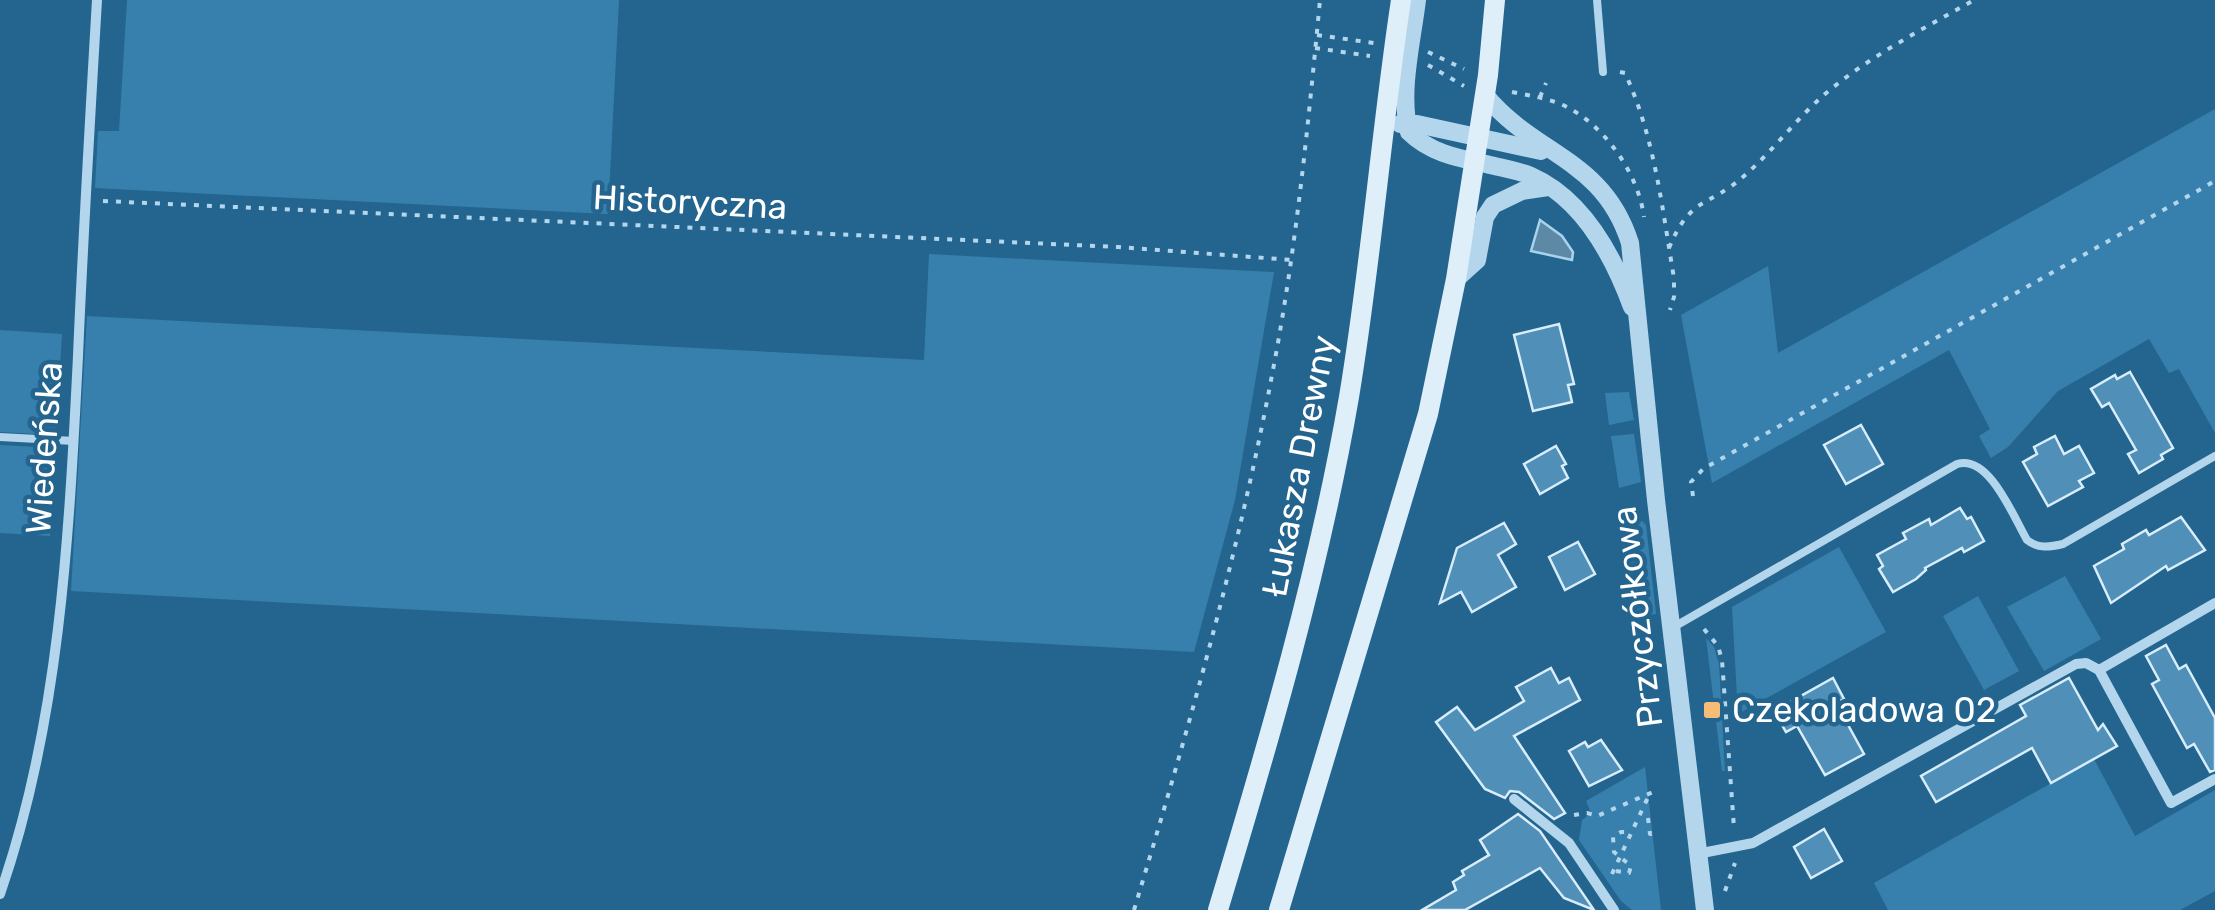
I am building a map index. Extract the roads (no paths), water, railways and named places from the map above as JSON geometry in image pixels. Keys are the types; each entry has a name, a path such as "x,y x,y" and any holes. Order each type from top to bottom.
{"main road":[{"name":"Łukasza Drewny","path":"1218,910 1294,647 1324,518 1365,296 1402,0"},
{"path":"1280,910 1428,414 1456,280 1487,91 1495,0"}],"street":[{"name":"Wiedeńska","path":"0,894 28,795 50,682 74,441 97,0"},
{"path":"1407,123 1407,84 1417,0"},
{"name":"Przyczółkowa","path":"1487,91 1522,133 1593,178 1618,210 1634,260 1635,316 1705,910"},
{"path":"1385,130 1407,123 1552,150"},
{"name":"Przyczółkowa","path":"1407,123 1420,143 1526,174 1577,209 1604,246 1635,316"},
{"path":"1456,280 1477,260 1485,217 1493,205 1522,190 1548,187"},
{"path":"2099,670 2215,603"},
{"path":"1698,854 1735,848 1770,834 2076,664 2086,662 2099,670 2172,803 2215,779"},
{"path":"1514,799 1569,843 1614,910"}],"lane":[{"path":"1598,0 1603,72"},
{"path":"0,437 74,441"},
{"path":"1672,628 1966,461 1977,464 1988,474 2027,540 2034,546 2052,547 2215,456"}],"place":[{"name":"Czekoladowa 02","path":"1712,710"}]}
